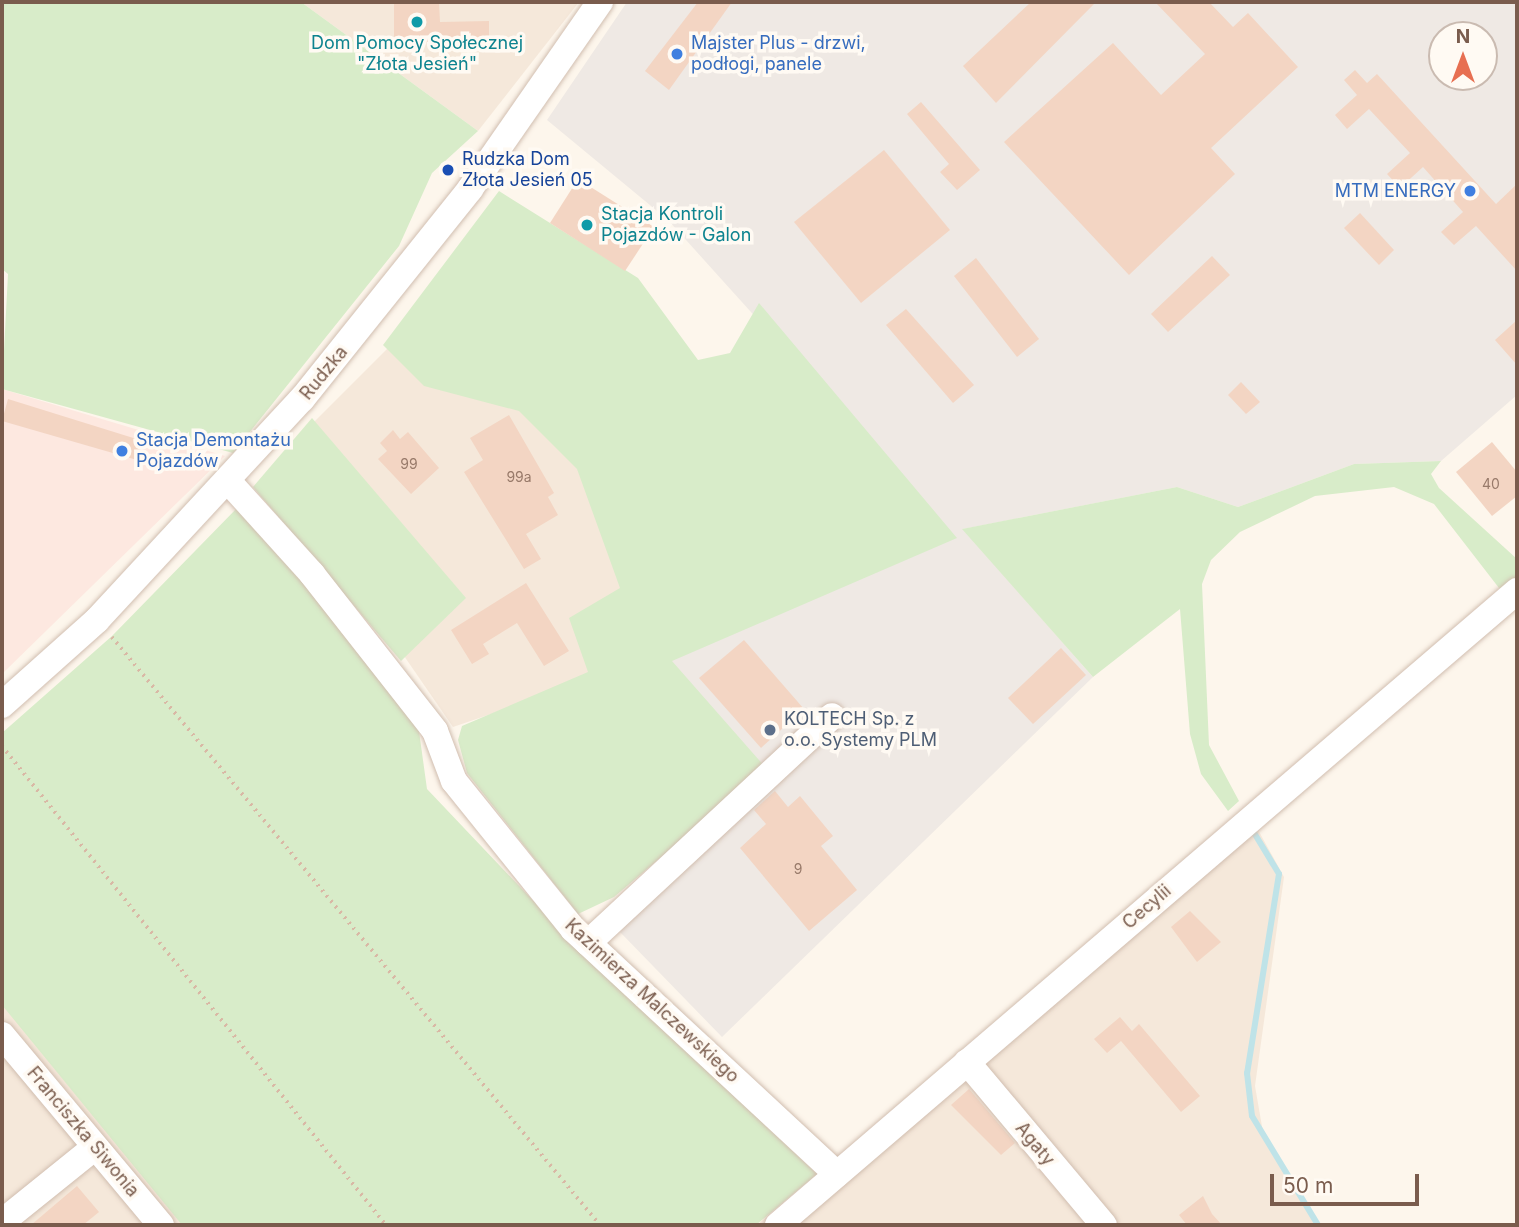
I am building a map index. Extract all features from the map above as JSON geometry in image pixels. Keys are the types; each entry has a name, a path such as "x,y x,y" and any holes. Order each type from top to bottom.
{"street":[{"name":"Rudzka","path":"2,705 97,620 229,482 433,237 600,2"},
{"name":"Kazimierza Malczewskiego","path":"229,482 312,574 435,731 454,781 588,943 837,1174"},
{"name":"Cecylii","path":"778,1225 1517,591"},
{"path":"588,943 832,716"},
{"name":"Franciszka Siwonia","path":"3,1038 161,1225"},
{"name":"Agaty","path":"967,1062 1104,1225"},
{"path":"2,1222 95,1147"}],"path":[{"path":"97,620 600,1225"},
{"path":"2,746 386,1225"}],"shaded area":[{"path":"301,2 579,2 478,131"},
{"path":"627,2 1517,2 1517,395 1441,461 1354,464 1238,507 1177,487 963,529 1093,677 722,1037 620,932 759,771 658,659 951,534 668,220 547,120"},
{"path":"392,344 514,400 583,461 632,581 607,674 453,727 402,653 313,423"},
{"path":"2,389 225,456 2,674"},
{"path":"1257,828 1284,877 1255,1086 1264,1138 1315,1225 757,1225 817,1174 831,1190"},
{"path":"2,985 203,1225 2,1225"}],"green space":[{"path":"2,2 301,2 478,131 432,173 399,246 233,453 2,389 8,274 2,269"},
{"path":"499,191 638,278 698,360 730,353 759,303 957,538 672,661 766,768 614,897 578,914 467,773 458,740 462,726 588,672 569,618 620,588 577,469 519,411 424,386 383,345"},
{"path":"312,418 466,598 401,661 253,487"},
{"path":"1441,461 1431,474 1439,488 1517,559 1517,597 1499,588 1434,504 1394,487 1315,496 1240,532 1211,560 1202,584 1209,745 1239,801 1228,811 1201,774 1190,734 1180,609 1093,677 962,529 1177,487 1238,507 1354,464"},
{"path":"238,507 327,607 418,724 427,789 595,966 817,1174 756,1225 182,1225 2,1005 2,733 112,636"}],"building":[{"name":"Dom Pomocy Społecznej \"Złota Jesień\"","path":"394,2 439,2 440,22 489,21 489,42 394,43"},
{"name":"Majster Plus - drzwi, podłogi, panele","path":"698,2 732,2 669,90 645,71"},
{"path":"1031,2 1096,2 996,103 963,66"},
{"path":"1155,2 1209,2 1233,27 1248,13 1298,67 1211,148 1235,174 1129,275 1004,142 1113,43 1161,95 1205,54"},
{"path":"1355,70 1367,83 1377,74 1496,204 1517,184 1517,271 1476,226 1454,245 1441,232 1463,212 1423,167 1400,188 1387,174 1410,153 1369,109 1347,129 1335,115 1357,95 1344,80"},
{"path":"921,102 980,170 957,190 940,172 949,164 907,114"},
{"path":"884,150 950,230 861,303 794,222"},
{"name":"Stacja Kontroli Pojazdów - Galon","path":"578,179 654,227 625,271 550,223"},
{"path":"1360,213 1394,250 1379,265 1344,228"},
{"path":"1212,256 1230,275 1168,332 1151,314"},
{"path":"976,258 1039,339 1017,357 954,276"},
{"path":"906,309 974,385 953,403 886,325"},
{"path":"1517,320 1517,365 1495,340"},
{"path":"1241,382 1260,402 1246,414 1228,395"},
{"path":"8,399 143,441 137,460 2,421"},
{"path":"509,415 554,493 548,497 558,515 526,534 541,559 524,569 464,472 483,460 470,438"},
{"path":"393,430 400,439 408,432 439,468 411,494 378,459 387,451 380,443"},
{"path":"1492,442 1517,472 1517,496 1492,516 1456,472"},
{"path":"526,583 569,651 544,666 517,623 483,644 489,654 472,664 451,630"},
{"path":"744,640 804,709 761,748 699,678"},
{"path":"1061,648 1086,675 1033,724 1008,698"},
{"path":"775,791 788,807 800,796 833,836 821,846 857,890 809,931 740,848 766,824 754,810"},
{"path":"1190,911 1221,942 1197,962 1171,927"},
{"path":"1120,1017 1132,1031 1139,1024 1200,1096 1181,1112 1121,1041 1107,1053 1094,1039"},
{"path":"969,1089 1015,1143 1001,1155 951,1105"},
{"path":"77,1186 99,1212 83,1225 31,1225"},
{"path":"1203,1196 1212,1214 1222,1225 1187,1225 1179,1215"}],"waterway":[{"path":"1253,831 1279,874 1247,1073 1252,1116 1318,1225"}],"place":[{"name":"Dom Pomocy Społecznej \"Złota Jesień\"","path":"417,22"},
{"name":"Majster Plus - drzwi, podłogi, panele","path":"677,54"},
{"name":"Rudzka Dom Złota Jesień 05","path":"448,170"},
{"name":"MTM ENERGY","path":"1470,191"},
{"name":"Stacja Kontroli Pojazdów - Galon","path":"587,225"},
{"name":"Stacja Demontażu Pojazdów","path":"122,451"},
{"name":"KOLTECH Sp. z o.o. Systemy PLM","path":"770,730"}]}
